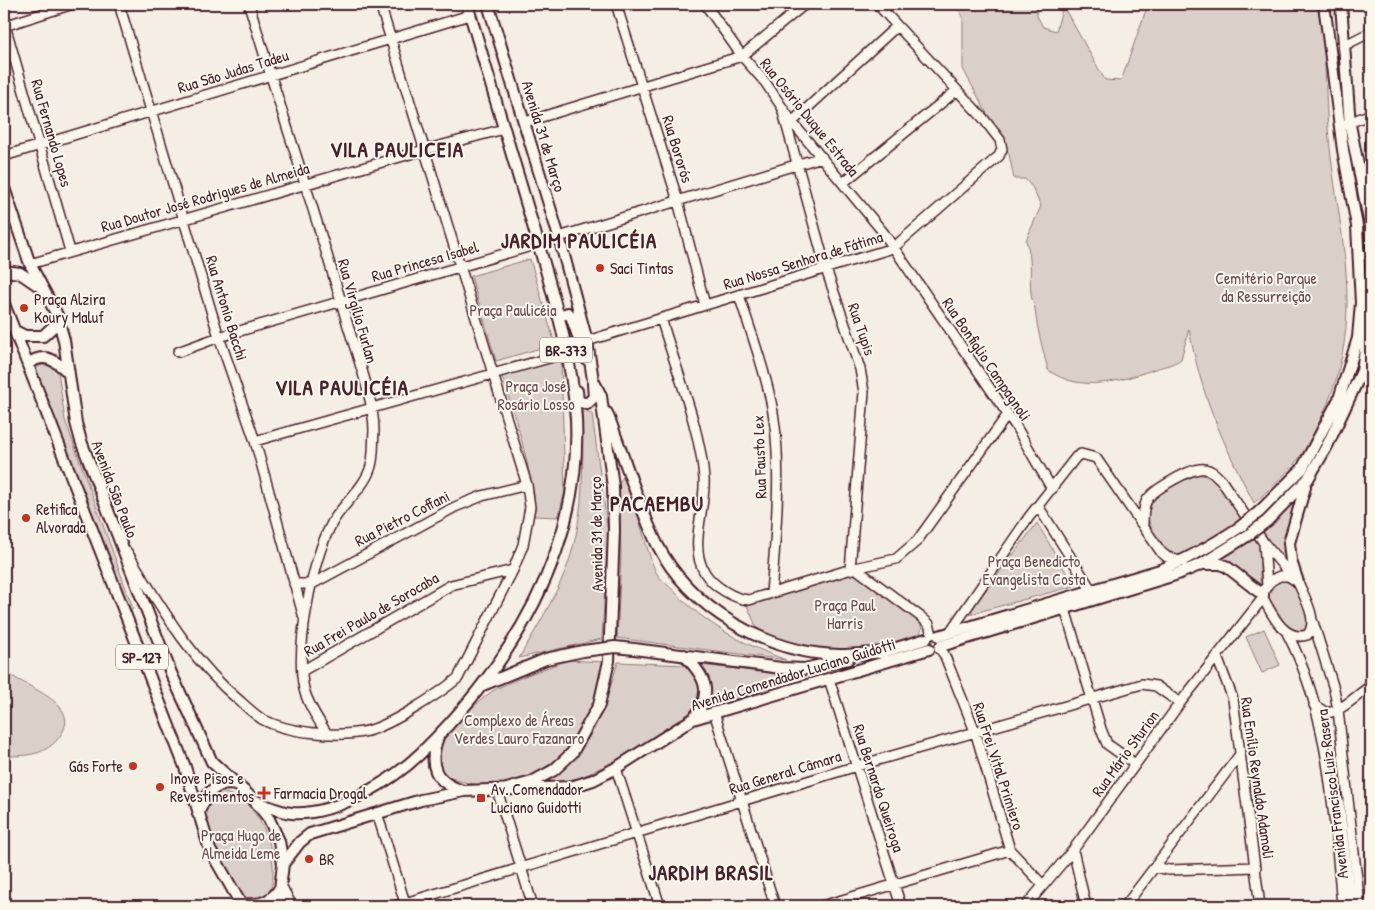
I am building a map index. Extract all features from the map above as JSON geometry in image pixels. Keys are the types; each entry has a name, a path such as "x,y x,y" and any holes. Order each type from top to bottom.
{"main road":[{"name":"Avenida 31 de Março","path":"467,4 558,316 567,353 576,419 572,491 565,523 546,580 514,640 480,686"},
{"name":"Avenida 31 de Março","path":"489,4 497,38 525,122 559,237 587,341 593,380 601,396 613,487 614,530 609,661 601,695 585,732 572,752 554,770 532,782 500,790"},
{"name":"Avenida Comendador Luciano Guidotti","path":"283,864 300,842 310,834 421,800 464,792 571,787 594,780 693,719 829,679 934,642 950,632 1160,570 1182,562 1240,527 1302,469 1339,399 1358,338 1361,303 1360,255 1345,125 1324,4"},
{"name":"Avenida Comendador Luciano Guidotti","path":"1341,4 1345,125 1368,201 1371,244"},
{"path":"478,40 487,41 497,38"},
{"name":"Avenida São Paulo","path":"4,188 30,264 48,294 57,315 64,340 76,423 81,442 171,674 209,756 236,786"},
{"path":"4,271 27,276 48,294"},
{"path":"4,278 15,272"},
{"name":"Avenida Comendador Luciano Guidotti","path":"254,800 275,810 291,813 327,808 358,796 388,779 414,759 438,736 480,686 546,659 583,651 615,647 748,665 804,669 934,642 1065,609 1175,575 1202,564 1267,521 1308,480 1327,446 1362,371 1368,329 1371,280"},
{"name":"SP-127","path":"4,304 6,317 15,331 185,767 210,850 241,905 262,904 276,895 280,886"},
{"path":"558,316 568,313 571,316 582,351 591,369"},
{"path":"15,331 25,336 43,336 55,325 57,315"},
{"path":"567,353 574,367 578,401 587,404 594,397 593,380"},
{"path":"28,364 42,357 49,358 68,372"},
{"path":"601,396 657,544 673,570 696,595 720,615 776,643 806,651 839,655 885,652"},
{"path":"1296,580 1289,543 1308,480"},
{"path":"1202,564 1221,564 1264,593"},
{"path":"684,655 699,671 705,685 706,696 702,707 693,719"},
{"path":"438,736 434,748 434,768 442,780 464,792"},
{"path":"198,814 209,792 217,785 226,783 236,786"},
{"name":"SP-127","path":"236,786 254,800 269,819 279,841 283,864 278,906"}],"street":[{"path":"4,25 73,4"},
{"name":"Rua Antonio Bacchi","path":"119,4 219,336 255,442 305,621"},
{"name":"Rua Virgílio Furlan","path":"249,4 341,301 371,407 374,429 372,465 365,480 333,522 322,544 305,621 302,671 308,700 327,734"},
{"path":"117,534 164,612 210,675 262,719 293,729 327,734 364,732 382,725 446,688 458,678 513,570 528,527 530,507 527,484 380,4"},
{"name":"Rua Bororós","path":"616,4 643,85 678,202 705,305"},
{"name":"Rua Osório Duque Estrada","path":"704,4 742,56 781,104 792,122 844,182 893,248"},
{"path":"525,122 742,56 805,4"},
{"path":"844,182 956,90 877,4"},
{"name":"Rua São Judas Tadeu","path":"4,156 470,15"},
{"name":"Rua Fernando Lopes","path":"4,25 70,251"},
{"path":"792,122 897,26"},
{"path":"1343,46 1371,32"},
{"name":"Rua Nossa Senhora de Fátima","path":"587,341 893,248 999,156 1002,149 1000,140 983,118 956,90"},
{"name":"Rua Tupis","path":"781,104 796,167 826,269 860,370 864,392 852,569"},
{"path":"1345,125 1371,114"},
{"name":"Rua Doutor José Rodrigues de Almeida","path":"30,264 424,150 504,130"},
{"path":"559,237 796,167 822,157"},
{"name":"Rua Princesa Isabel","path":"178,352 219,336 538,244"},
{"name":"Rua Bonfiglio Campagnoli","path":"893,248 1008,414 1052,489"},
{"path":"1360,255 1371,255"},
{"name":"Rua Fausto Lex","path":"740,295 771,401 775,426 775,543 771,593"},
{"path":"661,318 702,455 704,482 698,533 700,560 705,574 722,589 739,599 749,600 852,569 896,559 917,541 1008,414"},
{"path":"255,442 371,407 567,353"},
{"path":"950,632 1038,506 1076,457 1081,454 1096,458 1161,552 1167,557 1182,562"},
{"path":"1143,524 1144,506 1155,492 1188,472 1204,468 1213,472 1221,480 1264,543 1296,580"},
{"name":"Rua Pietro Coffani","path":"294,584 312,584 455,507 482,496 527,484"},
{"path":"1038,506 1092,591"},
{"path":"1264,543 1264,593"},
{"path":"1160,570 1161,552"},
{"name":"Rua Frei Vital Primiero","path":"852,569 929,624 934,642 944,654 975,731 1010,850 1043,885"},
{"name":"Rua Frei Paulo de Sorocaba","path":"302,671 451,586 513,570"},
{"path":"1264,593 1272,579 1280,576 1296,580"},
{"name":"Avenida Francisco Luiz Rasera","path":"1296,580 1313,622 1334,689 1360,906"},
{"name":"Avenida Francisco Luiz Rasera","path":"1264,593 1269,609 1299,656 1314,705 1327,772 1342,906"},
{"name":"Rua Mário Sturion","path":"1026,906 1073,850 1180,703 1249,616 1264,593"},
{"path":"1065,609 1107,744 1135,764"},
{"path":"1249,616 1255,612 1269,609"},
{"path":"1286,633 1295,636 1307,635 1311,630 1313,622"},
{"name":"Rua Emílio Reynaldo Adamoli","path":"1217,657 1233,699 1260,906"},
{"name":"Rua Bernardo Queiroga","path":"829,679 902,906"},
{"name":"Rua General Câmara","path":"395,906 406,905 857,766 1142,684 1156,686 1180,703"},
{"path":"1314,705 1327,713 1338,710 1354,696 1371,686"},
{"path":"1334,689 1340,694 1354,696"},
{"path":"714,712 774,906"},
{"path":"1125,906 1241,753"},
{"path":"616,768 660,906"},
{"path":"1327,772 1339,803 1351,906"},
{"path":"500,790 533,906"},
{"path":"377,813 406,905"},
{"path":"822,906 1010,850"},
{"path":"1073,850 1086,906"},
{"path":"1155,867 1169,870 1256,867"},
{"path":"280,886 292,906"}],"green space":[{"name":"Cemitério Parque da Ressurreição","path":"955,4 1036,4 1037,16 1043,27 1056,31 1063,6 1105,80 1121,81 1148,4 1317,4 1323,37 1329,139 1346,277 1347,310 1344,344 1336,378 1323,414 1307,446 1290,468 1254,503 1214,419 1200,376 1189,329 1181,359 1170,365 1126,378 1099,383 1086,383 1060,377 1048,370 1031,296 1030,261 1026,240 1041,206 1032,187 1025,179 1014,179 1009,154 963,69 963,17"},
{"name":"Praça Paulicéia","path":"530,259 555,344 496,361 471,276"},
{"name":"Praça José Rosário Losso","path":"561,358 565,492 558,517 534,516 531,480 502,376"},
{"path":"50,363 58,371 65,420 133,608 130,610 35,369"},
{"path":"582,408 592,414 608,532 602,639 519,658 554,596 571,554 580,513 582,492"},
{"path":"1194,474 1203,475 1218,484 1244,520 1182,557 1165,549 1151,528 1147,515 1154,498"},
{"path":"623,477 631,492 653,565 660,578 711,623 739,640 786,660 617,638 621,556 619,483"},
{"path":"1297,497 1291,570 1283,563 1260,531"},
{"name":"Praça Benedicto Evangelista Costa","path":"1037,523 1074,586 967,615"},
{"path":"1254,535 1260,546 1260,588 1216,560"},
{"name":"Praça Paul Harris","path":"853,573 919,619 922,629 917,639 872,649 841,651 794,645 758,631 747,605"},
{"path":"1282,580 1294,584 1309,620 1309,628 1303,633 1288,628 1267,595 1274,582"},
{"path":"1264,629 1280,665 1262,673 1246,637"},
{"name":"Complexo de Áreas Verdes Lauro Fazanaro","path":"568,660 605,662 592,710 572,743 559,757 543,769 508,783 489,785 469,783 455,780 443,772 438,762 439,742 474,706 494,690"},
{"name":"Complexo de Áreas Verdes Lauro Fazanaro","path":"618,662 685,665 696,675 699,681 698,700 690,713 621,758 580,778 544,783 560,772 584,745 607,698"},
{"path":"699,665 805,676 705,709"},
{"path":"4,670 50,698 59,706 65,716 65,727 57,740 46,749 33,754 4,756"},
{"name":"Praça Hugo de Almeida Leme","path":"218,792 231,795 242,801 251,809 266,832 272,858 273,881 268,894 264,897 247,901 232,885 218,859 207,832 204,810 209,799"}],"place":[{"name":"Saci Tintas","path":"600,268"},
{"name":"Praça Alzira Koury Maluf","path":"24,308"},
{"name":"Retifica Alvorada","path":"26,518"},
{"name":"Gás Forte","path":"133,766"},
{"name":"Inove Pisos e Revestimentos","path":"160,787"},
{"name":"Farmacia Drogal","path":"264,793"},
{"name":"Av. Comendador Luciano Guidotti","path":"481,798"},
{"name":"BR","path":"309,859"}],"district":[{"name":"VILA PAULICEIA","path":"397,149"},
{"name":"JARDIM PAULICÉIA","path":"579,240"},
{"name":"VILA PAULICÉIA","path":"342,387"},
{"name":"PACAEMBU","path":"657,503"},
{"name":"JARDIM BRASIL","path":"711,872"}]}
